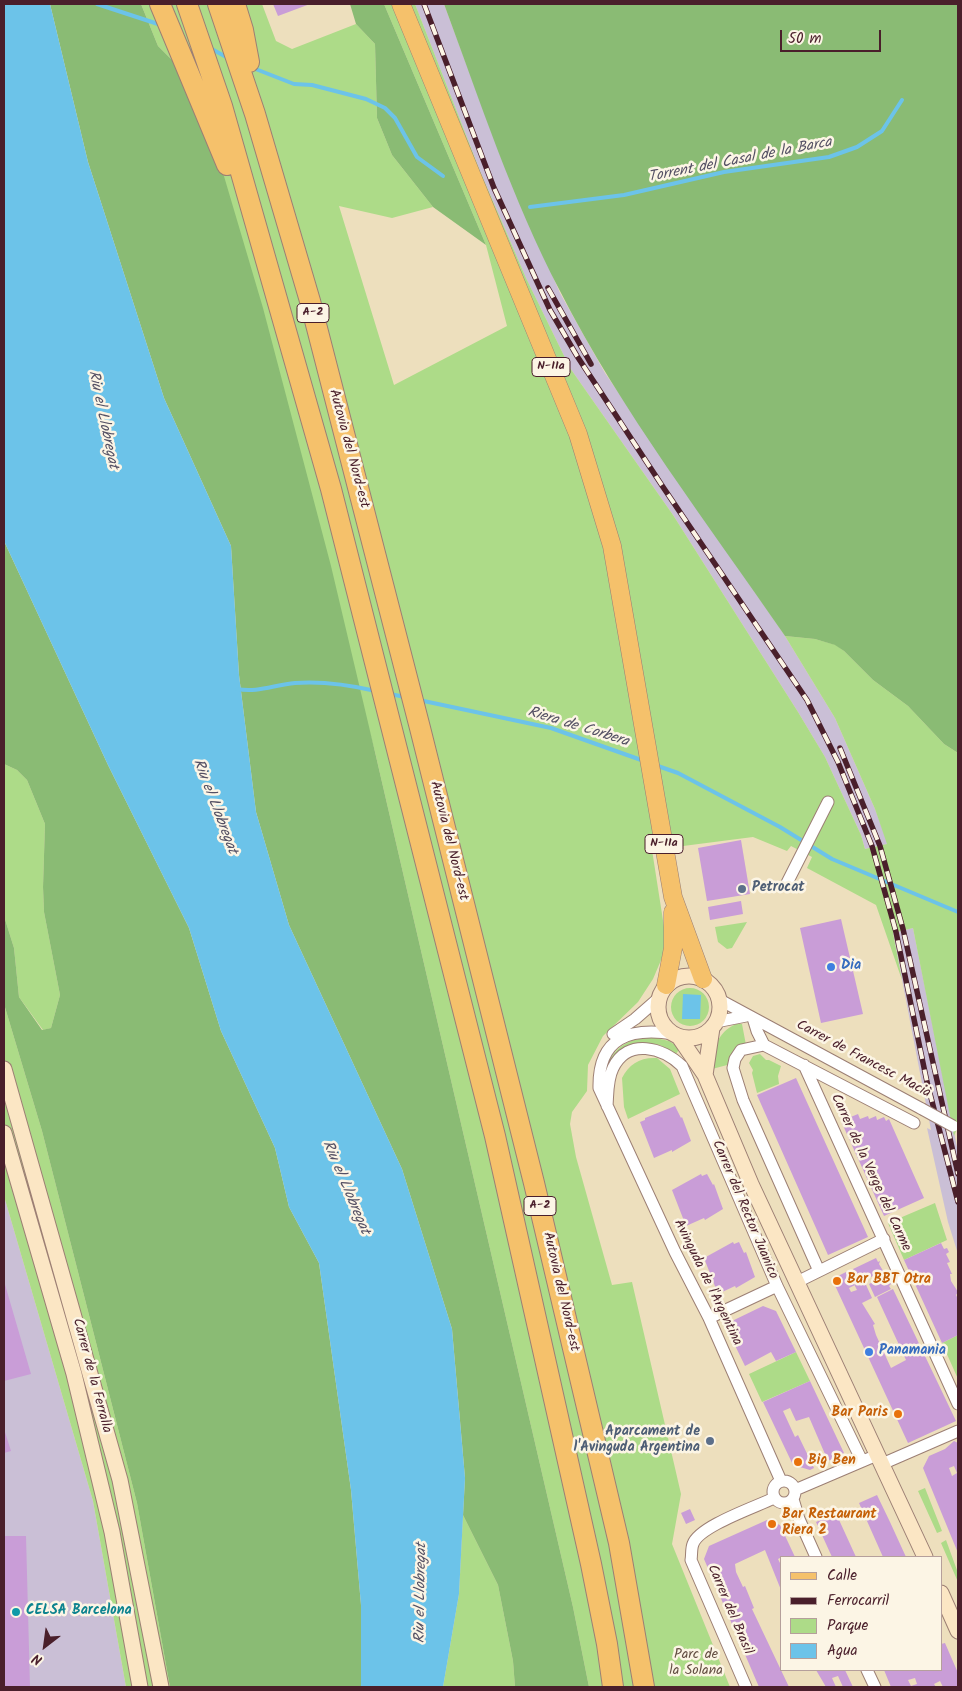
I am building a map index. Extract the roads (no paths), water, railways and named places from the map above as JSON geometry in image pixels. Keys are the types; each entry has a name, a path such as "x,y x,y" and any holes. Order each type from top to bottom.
{"highway":[{"path":"160,4 263,250"},
{"path":"218,4 236,32"},
{"path":"234,4 236,32"},
{"name":"Autovia del Nord-est","path":"189,9 209,66 331,489 495,1136 591,1564 607,1644 613,1687"},
{"name":"Autovia del Nord-est","path":"236,32 252,76 255,114 310,301 366,514 534,1183 620,1543 644,1687"}],"main road":[{"name":"N-IIa","path":"401,4 575,425 594,480 612,546 673,897 703,979"},
{"name":"N-IIa","path":"663,992 673,948 673,897"}],"street":[{"path":"787,884 828,802"},
{"path":"663,992 687,976 703,979"},
{"name":"N-IIa","path":"703,979 710,985 720,1000"},
{"name":"N-IIa","path":"663,992 660,1016 667,1029 676,1036"},
{"name":"Avinguda de l'Argentina","path":"606,1100 597,1099 592,1086 592,1075 597,1053 615,1032 635,1019 663,992"},
{"path":"704,1075 714,1025 720,1012 720,1000"},
{"name":"Carrer de Francesc Macià","path":"720,1000 740,1009 750,1017 956,1128"},
{"path":"676,1036 696,1038 714,1025 750,1017 764,1045 914,1122"},
{"name":"Avinguda de l'Argentina","path":"676,1036 639,1031 625,1034 613,1044 604,1056 600,1066 599,1088 675,1252 709,1318 781,1481"},
{"name":"Carrer del Rector Juanico","path":"676,1036 704,1075 751,1184 924,1556"},
{"path":"764,1045 741,1050 735,1059 733,1068 743,1100 819,1270"},
{"name":"Carrer del Rector Juanico","path":"606,1100 613,1068 620,1058 629,1052 639,1048 663,1052 682,1066 777,1286 862,1461"},
{"name":"Carrer de la Verge del Carme","path":"804,1065 958,1404"},
{"name":"Carrer de la Ferralla","path":"4,1069 120,1480 161,1687"},
{"name":"Carrer de la Ferralla","path":"4,1132 74,1374 112,1532 140,1687"},
{"path":"797,1282 884,1239"},
{"path":"709,1318 777,1286"},
{"path":"816,1556 799,1519 794,1494 791,1483 781,1481 774,1488 774,1498 784,1504 794,1494 862,1461 880,1460 958,1431"},
{"name":"Carrer del Brasil","path":"746,1687 691,1560 693,1544 699,1536 710,1528 774,1498"},
{"path":"942,1595 958,1631"},
{"path":"867,1671 875,1687"}],"water":[{"name":"Riu el Llobregat","path":"4,4 50,4 88,162 164,398 231,546 239,675 256,812 289,925 402,1169 452,1329 465,1478 459,1594 443,1687 361,1687 361,1605 351,1490 319,1263 289,1207 275,1148 221,1031 189,928 108,765 4,541"},
{"path":"683,994 701,995 700,1019 682,1019"}],"waterway":[{"name":"Torrent del Casal de la Barca","path":"97,4 161,25"},
{"name":"Torrent del Casal de la Barca","path":"210,48 228,58"},
{"name":"Torrent del Casal de la Barca","path":"253,68 294,84 312,85 366,99 385,108 395,118 417,157 443,176"},
{"name":"Torrent del Casal de la Barca","path":"530,207 624,195 724,172 829,157 857,147 882,131 902,100"},
{"name":"Riera de Corbera","path":"237,689 252,690 295,683 325,683 376,691"},
{"name":"Riera de Corbera","path":"390,694 405,697"},
{"name":"Riera de Corbera","path":"419,700 551,728 644,761"},
{"name":"Riera de Corbera","path":"655,765 678,773 780,827 832,859 958,912"}],"railway":[{"path":"424,4 494,188 550,310 577,356 663,487 807,700 838,762 872,846 896,932 927,1082 958,1202"},
{"path":"548,288 591,364"},
{"path":"840,748 880,846 903,929 958,1174"}],"place":[{"name":"Petrocat","path":"742,889"},
{"name":"Dia","path":"831,967"},
{"name":"Bar BBT Otra","path":"837,1281"},
{"name":"Panamania","path":"869,1352"},
{"name":"Bar Paris","path":"898,1414"},
{"name":"Aparcament de l'Avinguda Argentina","path":"710,1441"},
{"name":"Big Ben","path":"798,1462"},
{"name":"Bar Restaurant Riera 2","path":"772,1524"},
{"name":"CELSA Barcelona","path":"16,1612"}],"park label":[{"name":"Parc de la Solana","path":"696,1664"}]}
